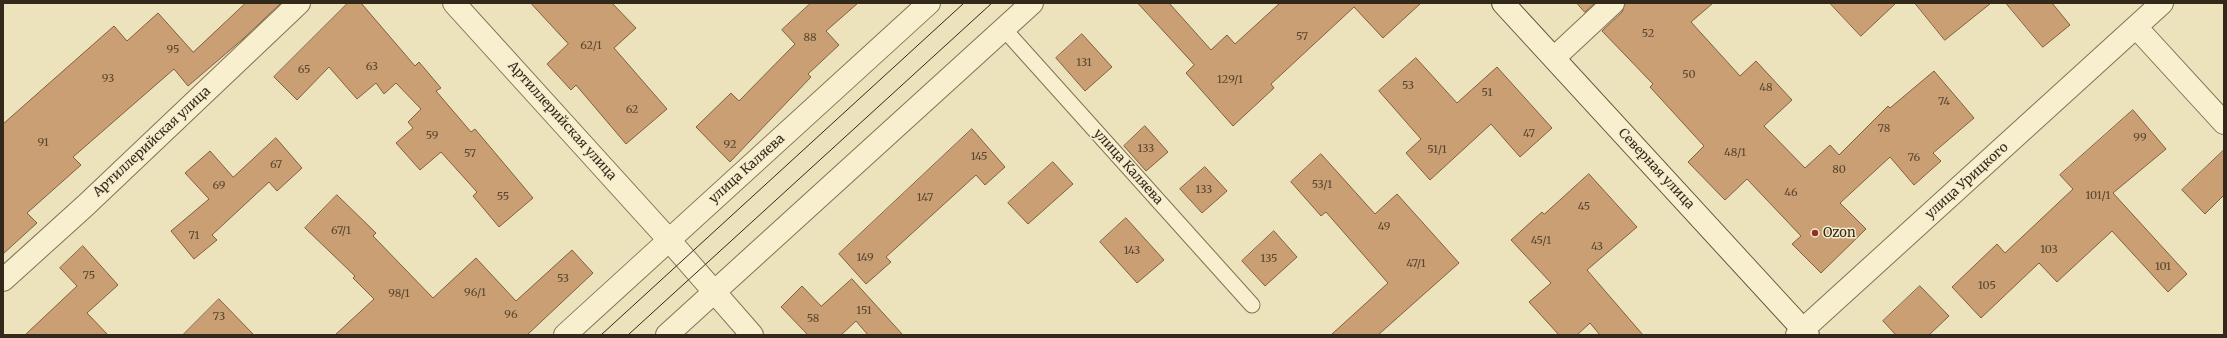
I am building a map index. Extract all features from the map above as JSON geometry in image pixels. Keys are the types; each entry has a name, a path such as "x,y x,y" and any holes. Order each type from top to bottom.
{"street":[{"name":"Артиллерийская улица","path":"3,280 86,205 299,3"},
{"name":"Артиллерийская улица","path":"454,3 669,240 714,292"},
{"name":"улица Каляева","path":"565,335 929,3"},
{"path":"667,335 1032,3"},
{"name":"Северная улица","path":"1503,3 1803,333"},
{"path":"1554,58 1613,3"},
{"name":"улица Урицкого","path":"1803,333 2162,3"},
{"path":"2136,27 2224,123"},
{"path":"714,292 752,335"}],"lane":[{"name":"улица Каляева","path":"1004,30 1252,305"}],"building":[{"path":"246,3 281,3 243,39 188,86 174,69 73,157 81,165 27,213 37,223 3,254 3,124 114,26 127,41 158,13 193,52"},
{"path":"348,3 361,3 415,66 419,62 441,88 436,91 471,132 475,129 533,198 499,227 473,196 477,192 441,152 420,170 396,143 413,128 408,122 421,109 396,83 384,94 376,83 357,99 329,67 297,100 274,77"},
{"path":"531,3 612,3 636,28 614,48 667,109 626,144 576,85 571,90 547,64 568,44"},
{"path":"811,3 858,3 826,31 839,45 808,74 811,77 730,162 696,127 731,93 739,101 795,44 782,30"},
{"path":"1138,3 1169,3 1211,50 1227,35 1235,44 1280,3 1421,3 1383,38 1354,7 1271,84 1274,88 1233,126 1186,73 1194,65"},
{"path":"1577,3 1595,3 1585,12"},
{"path":"1625,3 1713,3 1691,22 1740,76 1756,61 1792,100 1764,126 1805,168 1830,145 1839,155 1888,106 1890,108 1934,71 1974,118 1933,153 1941,161 1914,185 1890,157 1840,203 1866,229 1821,273 1792,244 1801,236 1747,179 1725,200 1688,162 1704,146 1650,87 1653,84 1602,31 1622,12"},
{"path":"1830,3 1896,3 1861,36"},
{"path":"1915,3 1991,3 1945,40"},
{"path":"2006,3 2052,3 2070,25 2043,47"},
{"path":"1082,34 1112,67 1085,91 1056,58"},
{"path":"1416,58 1457,103 1497,67 1552,128 1520,157 1491,124 1430,180 1406,153 1421,139 1379,91"},
{"path":"2133,110 2166,149 2113,193 2187,274 2168,292 2112,231 2057,282 2039,263 1981,318 1952,287 1997,244 2005,253 2073,189 2060,175"},
{"path":"1145,126 1168,152 1146,171 1124,146"},
{"path":"972,129 1005,167 985,185 976,175 886,257 891,262 866,284 839,254"},
{"path":"276,138 302,168 277,191 269,182 212,235 217,240 194,259 171,231 209,199 185,173 210,151 233,177"},
{"path":"2224,150 2224,195 2205,214 2182,190"},
{"path":"1321,154 1375,214 1397,194 1459,263 1378,335 1331,335 1388,283 1326,212 1321,216 1291,182"},
{"path":"1053,162 1073,184 1028,224 1008,203"},
{"path":"1205,167 1227,191 1202,213 1180,189"},
{"path":"1589,174 1637,227 1587,270 1643,335 1600,335 1590,323 1577,335 1559,335 1529,302 1551,283 1511,240 1542,212 1544,214"},
{"path":"337,195 376,233 373,236 433,298 476,258 516,301 572,250 593,273 527,335 335,335 374,299 353,278 355,276 305,228"},
{"path":"1126,218 1164,260 1137,283 1100,242"},
{"path":"1274,231 1297,257 1265,286 1242,261"},
{"path":"83,246 118,285 87,313 108,335 25,335 77,286 60,268"},
{"path":"852,279 903,335 868,335 856,321 841,335 808,335 781,307 802,286 821,306"},
{"path":"1920,286 1949,316 1929,335 1896,335 1883,321"},
{"path":"219,299 254,335 183,335"}],"tram line":[{"path":"601,335 964,3"},
{"path":"628,335 992,3"}],"place":[{"name":"Ozon","path":"1815,233"}]}
